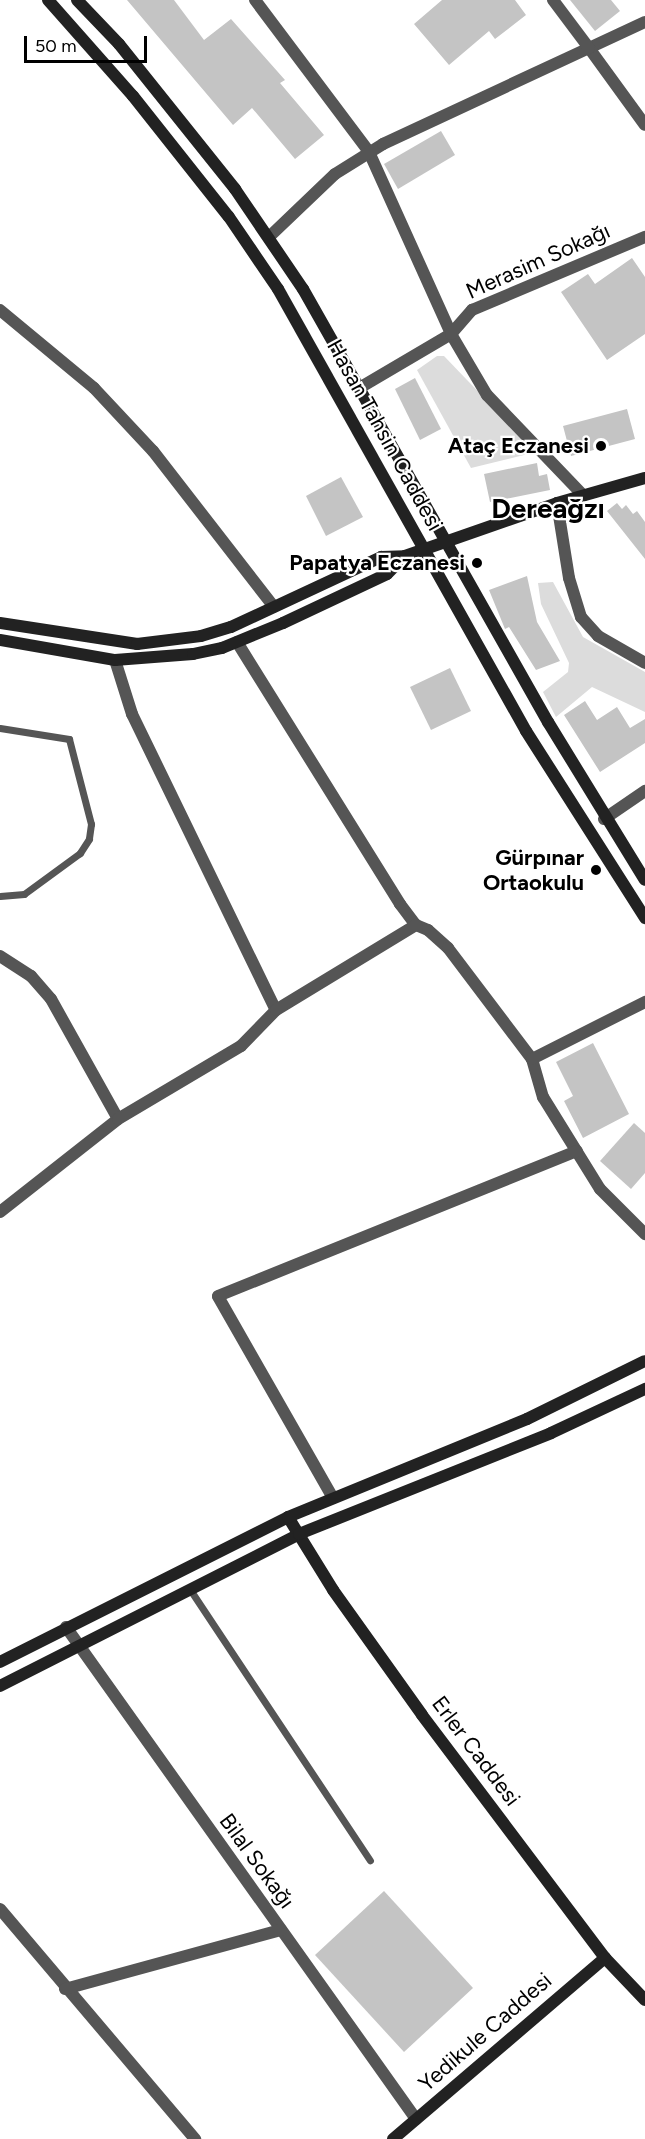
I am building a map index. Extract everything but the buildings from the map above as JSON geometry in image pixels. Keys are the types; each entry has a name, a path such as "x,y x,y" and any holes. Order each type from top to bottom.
{"main road":[{"name":"Hasan Tahsin Caddesi","path":"48,0 97,51 229,217 319,358 526,731 645,918"},
{"name":"Hasan Tahsin Caddesi","path":"77,0 119,44 269,237 361,387 445,541 604,819 645,880"},
{"path":"0,624 137,644 170,642 228,628 381,557 405,556 557,503 645,478"},
{"path":"0,640 115,660 193,654 237,642 387,574 405,556"},
{"path":"228,628 237,642"},
{"path":"0,1662 288,1517 527,1419 645,1361"},
{"path":"0,1686 76,1644 299,1534 552,1433 645,1389"},
{"name":"Erler Caddesi","path":"288,1517 333,1590 422,1714 605,1958 645,2000"},
{"name":"Yedikule Caddesi","path":"393,2139 605,1958"}],"street":[{"path":"255,0 369,152 451,334 487,395 583,495"},
{"path":"553,0 645,125"},
{"path":"269,237 335,174 369,152 645,22"},
{"name":"Merasim Sokağı","path":"361,387 451,334 472,310 645,237"},
{"path":"0,310 94,388 138,435 274,607"},
{"path":"557,503 569,578 581,617 598,636 645,663"},
{"path":"237,642 416,925 428,930 448,948 532,1059 543,1097 600,1189 645,1234"},
{"path":"115,660 132,714 276,1010"},
{"path":"604,819 645,791"},
{"path":"0,1212 118,1119 241,1046 276,1010 416,925"},
{"path":"0,956 31,976 51,999 118,1119"},
{"path":"532,1059 645,1002"},
{"path":"333,1498 218,1296 577,1151"},
{"name":"Bilal Sokağı","path":"66,1627 417,2119"},
{"path":"0,1909 65,1989 195,2139"},
{"path":"65,1989 281,1930"}],"lane":[{"path":"0,728 69,739 91,824 80,853 24,894 0,896"},
{"path":"189,1588 370,1860"}],"shaded area":[{"path":"437,356 444,356 536,452 471,468 417,370"},
{"path":"553,582 583,637 645,672 645,712 592,687 556,717 543,692 568,672 569,663 541,604 538,583"}],"place":[{"name":"Ataç Eczanesi","path":"601,446"},
{"name":"Papatya Eczanesi","path":"477,563"},
{"name":"Gürpınar Ortaokulu","path":"596,870"}],"district":[{"name":"Dereağzı","path":"548,508"}]}
